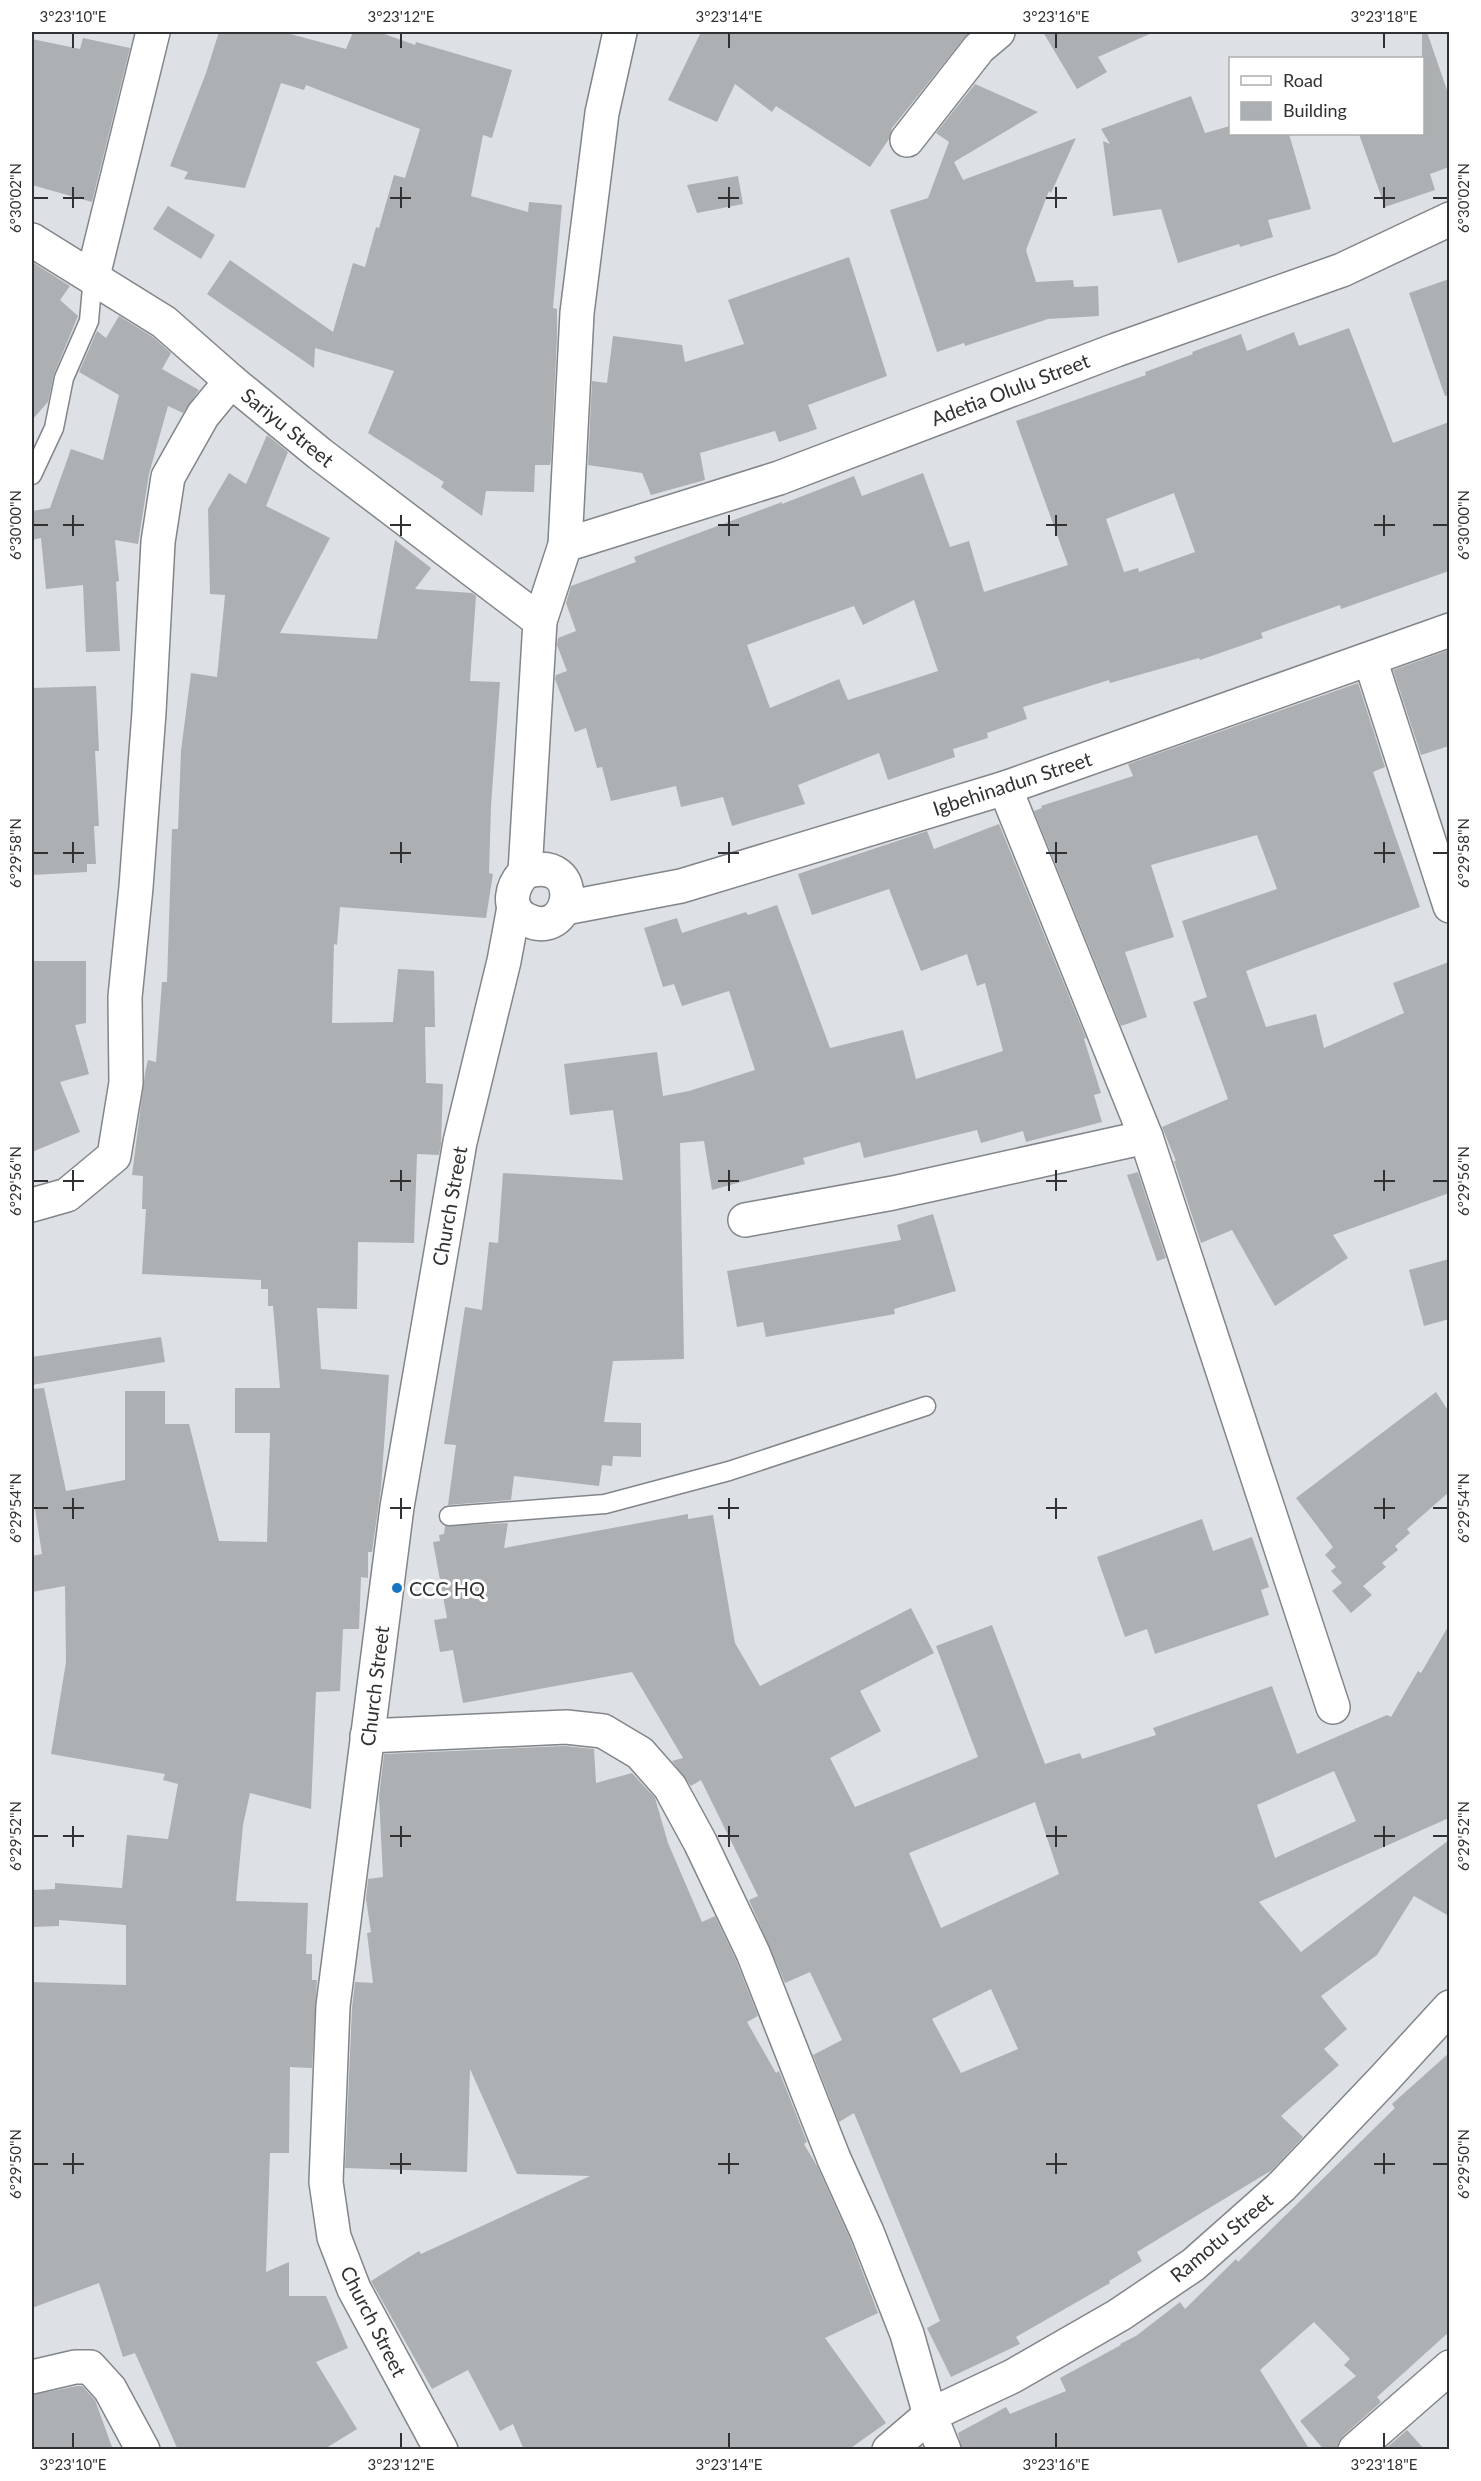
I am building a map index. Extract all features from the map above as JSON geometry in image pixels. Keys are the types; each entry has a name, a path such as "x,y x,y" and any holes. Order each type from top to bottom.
{"street":[{"path":"93,276 153,32"},
{"path":"525,872 540,621 565,545 577,313 602,113 620,32"},
{"path":"907,140 979,48 998,32"},
{"name":"Adetia Olulu Street","path":"565,545 779,477 1116,350 1342,270 1449,219"},
{"name":"Sariyu Street","path":"32,240 164,322 320,454 540,621"},
{"path":"32,1205 67,1195 114,1156 126,1083 124,997 136,887 149,712 158,542 168,477 203,415 231,381"},
{"name":"Igbehinadun Street","path":"565,908 681,886 1005,788 1449,630"},
{"path":"1370,659 1449,906"},
{"path":"1005,788 1146,1137 1333,1707"},
{"path":"537,868 549,869 559,875 566,885 568,896 565,908 558,918 546,923 534,923 522,918 514,907 512,894 516,881 525,872 537,868"},
{"name":"Church Street","path":"441,2450 354,2289 334,2237 326,2182 333,2006 397,1507 460,1142 504,961 514,907"},
{"path":"745,1220 893,1193 1146,1137"},
{"path":"367,1736 566,1727 603,1731 640,1753 670,1787 700,1842 753,1953 907,2334 930,2415 944,2450"},
{"name":"Ramotu Street","path":"889,2450 930,2415 1013,2376 1119,2315 1194,2265 1281,2187 1449,2007"},
{"path":"32,2378 75,2367 90,2367 110,2389 143,2450"},
{"path":"1355,2450 1449,2367"}],"lane":[{"path":"32,475 54,428 64,378 89,321 93,276"},
{"path":"449,1516 605,1504 729,1471 926,1406"}],"building":[{"path":"219,32 283,32 346,49 353,32 379,32 415,45 416,42 512,70 492,138 483,135 471,196 528,212 529,202 562,205 553,308 557,309 557,338 551,460 550,465 535,465 534,492 486,491 482,516 441,487 444,482 368,433 394,371 315,348 314,368 207,294 230,260 333,332 353,263 365,267 394,175 405,178 420,129 306,85 304,90 281,83 245,188 184,179 188,172 170,166 206,73"},
{"path":"701,32 969,32 892,128 889,139 870,167 776,106 772,112 735,84 717,122 668,100"},
{"path":"1043,32 1154,32 1098,57 1107,72 1077,89"},
{"path":"1422,32 1427,32 1449,96 1449,167 1430,174 1435,190 1385,207 1359,135 1424,135 1424,57 1422,57"},
{"path":"83,38 130,48 92,202 32,185 32,39 80,49"},
{"path":"975,84 1038,112 954,162 963,180 1076,138 1051,193 1049,191 1026,250 1036,282 1073,280 1074,287 1098,286 1099,316 1048,319 965,346 964,343 937,352 890,210 928,198 949,142 936,133"},
{"path":"1191,96 1205,133 1229,126 1229,135 1289,135 1311,209 1268,220 1273,237 1240,247 1239,244 1178,263 1161,209 1113,216 1103,141 1110,144 1101,129"},
{"path":"738,176 743,204 697,213 687,185"},
{"path":"168,206 215,235 201,259 153,229"},
{"path":"849,257 887,376 808,405 817,429 779,442 775,431 700,453 705,480 651,495 642,473 588,465 592,381 607,383 613,336 682,345 685,362 744,344 728,300"},
{"path":"32,262 70,286 60,300 78,316 54,374 48,402 32,420"},
{"path":"1449,279 1449,395 1445,396 1409,293"},
{"path":"119,316 153,337 171,353 162,369 199,390 183,413 168,406 149,474 138,544 115,540 119,581 116,582 120,651 86,652 83,585 46,589 41,538 32,540 32,511 50,508 71,449 103,460 119,395 79,372 97,331 106,338"},
{"path":"1349,328 1393,443 1449,422 1449,571 1341,609 1340,605 1261,633 1263,638 1200,660 1199,658 1110,683 1109,680 1023,707 1027,719 987,733 988,738 953,749 955,757 888,780 879,753 798,785 805,804 732,826 723,797 681,807 676,786 611,801 602,767 597,768 586,728 575,732 555,679 556,675 567,671 557,645 558,638 576,631 566,603 571,586 636,562 634,557 854,476 862,496 923,473 950,547 969,541 984,592 1068,565 1016,421 1146,375 1145,372 1241,334 1247,351 1294,332 1299,346","holes":["1174,493 1195,552 1139,572 1138,568 1124,572 1106,519","914,600 938,671 848,700 839,679 770,708 747,645 854,606 863,625"]},
{"path":"267,435 288,452 266,506 330,538 280,633 377,639 395,540 431,568 415,589 472,593 476,596 470,681 500,682 491,806 489,873 493,874 486,918 340,907 337,945 334,944 332,1023 393,1022 398,969 434,971 435,1027 425,1027 426,1083 443,1084 441,1144 439,1155 417,1154 414,1243 358,1242 357,1309 317,1308 321,1369 389,1375 381,1488 372,1552 368,1552 368,1578 361,1577 359,1629 343,1629 340,1691 316,1692 311,1809 250,1793 243,1825 236,1901 308,1903 306,1954 312,1954 312,1980 317,1980 312,2068 290,2067 289,2153 270,2153 266,2272 289,2262 289,2296 326,2296 348,2348 316,2362 357,2429 323,2450 178,2450 135,2353 123,2357 99,2283 32,2308 32,1982 126,1985 126,1925 59,1920 59,1926 32,1927 32,1890 55,1889 55,1883 122,1888 127,1835 168,1839 178,1784 163,1780 165,1774 51,1754 66,1662 65,1586 32,1592 32,1556 42,1554 32,1490 32,1389 44,1388 66,1491 125,1480 125,1391 165,1391 165,1424 189,1424 219,1541 267,1542 270,1433 235,1433 235,1388 280,1388 273,1306 268,1306 268,1289 261,1289 261,1280 142,1274 146,1209 142,1209 143,1176 132,1175 145,1073 148,1060 156,1062 162,982 167,982 172,829 178,829 181,751 191,673 217,677 225,595 210,594 208,509 229,473 246,484"},
{"path":"1449,650 1449,746 1421,755 1393,670"},
{"path":"1358,683 1385,767 1373,772 1420,907 1246,971 1266,1027 1316,1014 1324,1048 1404,1013 1393,983 1449,962 1449,1193 1333,1235 1348,1258 1275,1306 1232,1230 1201,1243 1174,1161 1176,1161 1162,1127 1228,1099 1193,1002 1207,997 1182,921 1277,889 1257,835 1151,865 1174,937 1125,952 1147,1017 1121,1026 1034,811 1042,808 1041,806 1133,776 1128,764"},
{"path":"96,686 99,751 95,751 99,826 94,826 96,864 87,864 87,872 32,875 32,688"},
{"path":"999,824 1086,1038 1084,1039 1101,1093 1094,1095 1102,1122 1026,1142 1023,1131 981,1143 977,1130 864,1158 860,1142 803,1158 805,1164 712,1190 704,1141 680,1143 684,1359 613,1361 604,1422 641,1423 641,1457 613,1456 612,1466 602,1465 599,1486 514,1476 511,1500 448,1505 456,1445 444,1444 465,1307 482,1310 489,1242 498,1243 503,1173 623,1180 613,1110 570,1115 564,1064 657,1052 663,1096 689,1091 755,1070 729,991 682,1006 674,984 663,987 644,928 677,918 682,933 746,912 748,915 777,905 830,1048 903,1030 916,1079 1003,1051 985,983 977,986 967,954 921,971 889,889 812,915 798,874 927,831 934,849"},
{"path":"33,961 86,961 86,1023 75,1025 89,1074 60,1082 80,1132 32,1152"},
{"path":"1138,1172 1166,1258 1157,1261 1127,1175"},
{"path":"933,1214 956,1291 894,1309 895,1314 766,1337 763,1322 737,1327 727,1271 901,1240 897,1225"},
{"path":"1449,1259 1449,1319 1424,1326 1409,1270"},
{"path":"161,1337 165,1362 32,1385 32,1357"},
{"path":"1436,1392 1449,1412 1449,1492 1407,1529 1410,1533 1395,1546 1398,1550 1382,1563 1386,1567 1363,1586 1372,1595 1351,1613 1332,1591 1342,1583 1331,1571 1336,1567 1325,1555 1333,1547 1296,1498"},
{"path":"688,1514 688,1519 713,1515 735,1643 760,1686 911,1608 934,1653 860,1691 881,1731 830,1758 855,1807 978,1757 936,1646 992,1625 1045,1764 1080,1753 1082,1759 1156,1735 1153,1728 1272,1686 1297,1754 1387,1715 1391,1717 1418,1671 1421,1673 1449,1625 1449,1818 1259,1902 1301,1952 1449,1840 1449,1916 1414,1896 1377,1955 1321,1996 1347,2029 1324,2049 1339,2065 1281,2116 1303,2137 1272,2170 1137,2252 1142,2261 1109,2281 1110,2283 1016,2337 1020,2344 951,2377 927,2328 940,2321 854,2113 839,2122 813,2055 842,2040 810,1972 785,1983 749,1900 758,1896 701,1780 691,1786 672,1761 683,1758 632,1672 463,1703 453,1650 440,1652 434,1620 447,1618 433,1542 440,1541 439,1535 444,1534 445,1526 508,1523 504,1548","holes":["1334,1771 1356,1821 1275,1858 1257,1805","1035,1802 1059,1874 941,1928 909,1853","991,1989 1018,2049 961,2073 932,2019"]},
{"path":"1202,1519 1213,1551 1252,1537 1269,1587 1261,1590 1269,1615 1155,1654 1147,1629 1125,1637 1097,1557"},
{"path":"565,1746 594,1749 596,1783 632,1773 655,1798 668,1843 702,1922 715,1916 736,1960 758,2016 747,2022 776,2073 779,2071 807,2142 804,2144 817,2166 850,2239 878,2313 825,2338 886,2423 848,2450 524,2450 513,2424 500,2431 468,2370 432,2389 371,2281 419,2251 421,2254 590,2176 517,2174 470,2069 467,2172 345,2168 355,1982 373,1983 367,1933 371,1932 366,1899 368,1879 383,1877 379,1797 384,1754"},
{"path":"1449,2053 1449,2332 1377,2397 1381,2402 1343,2436 1338,2443 1337,2450 1324,2450 1300,2421 1356,2376 1344,2365 1350,2359 1314,2322 1260,2370 1310,2450 962,2450 958,2433 1006,2407 1010,2414 1066,2391 1060,2378 1136,2336 1180,2302 1185,2309 1236,2259 1238,2262 1395,2108 1392,2104"},
{"path":"82,2386 95,2400 113,2450 32,2450 32,2395"},
{"path":"1407,2430 1425,2450 1384,2450"}],"place":[{"name":"CCC HQ","path":"397,1588"}]}
